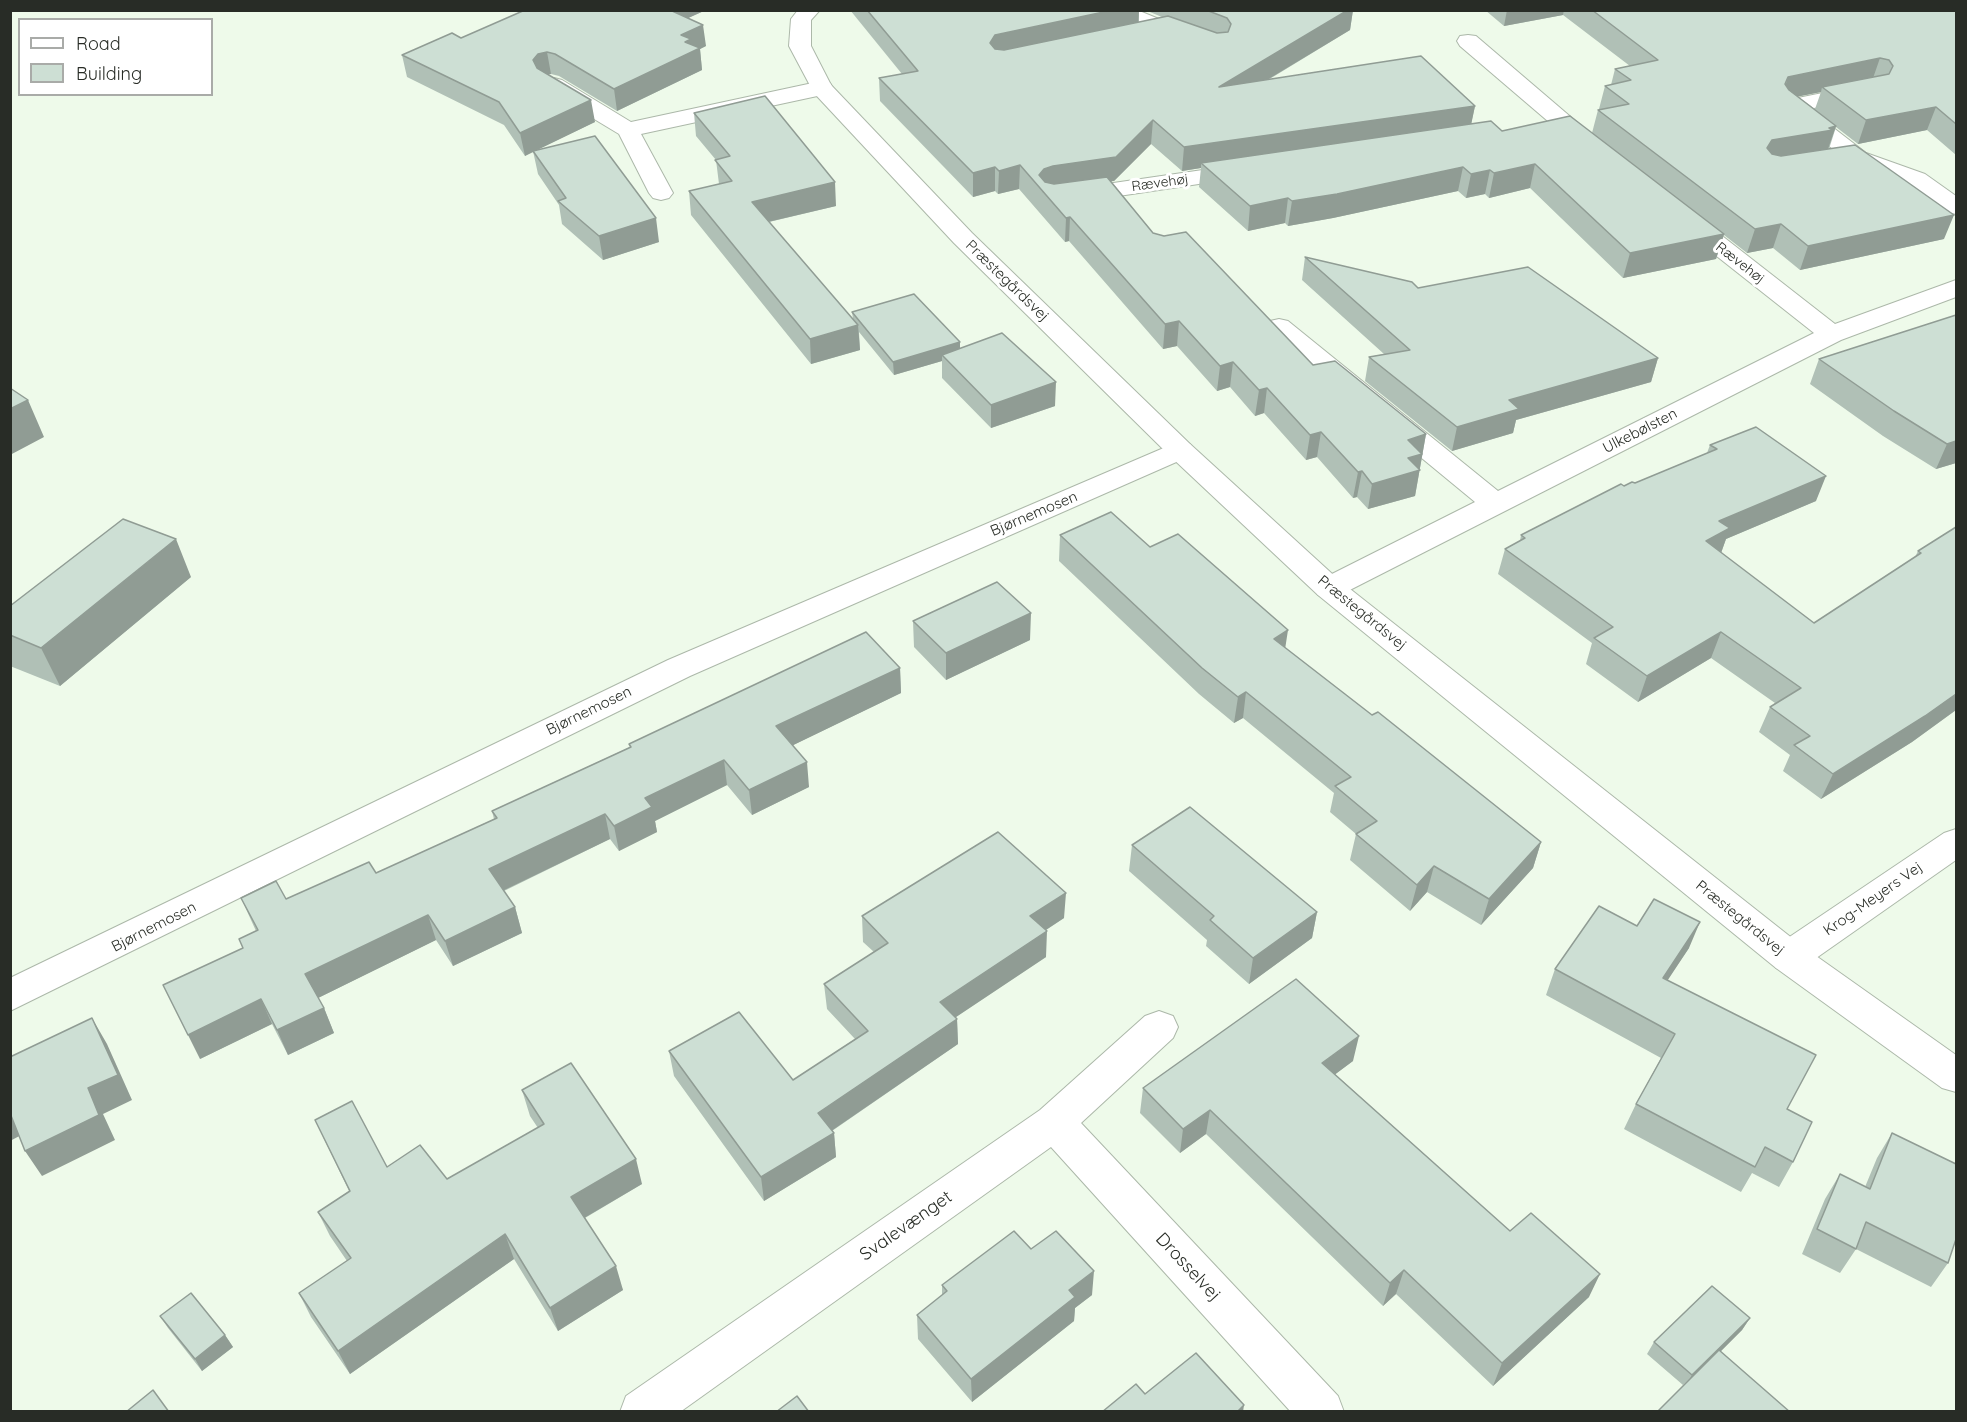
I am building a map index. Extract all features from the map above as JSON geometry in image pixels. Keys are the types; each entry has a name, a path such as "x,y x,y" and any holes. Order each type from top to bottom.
{"street":[{"name":"Præstegårdsvej","path":"810,10 801,19 800,45 822,88 963,238 1180,450 1329,588 1790,957 1956,1076"},
{"path":"1117,10 1206,44"},
{"path":"1132,37 1167,30"},
{"path":"1468,41 1563,125 1609,160"},
{"path":"549,83 628,130 661,193"},
{"path":"628,130 822,88"},
{"path":"1872,90 1791,106 1858,158 1917,179 1956,207"},
{"path":"1539,128 1563,125"},
{"path":"1826,162 1858,158"},
{"name":"Rævehøj","path":"1053,199 1120,198 1267,167"},
{"name":"Rævehøj","path":"1664,203 1832,334"},
{"name":"Ulkebølsten","path":"1329,588 1832,334 1956,288"},
{"path":"1279,327 1496,504"},
{"name":"Bjørnemosen","path":"10,996 679,668 1180,450"},
{"name":"Krog-Meyers Vej","path":"1790,957 1956,842"},
{"name":"Svalevænget","path":"642,1412 1054,1122 1159,1027"},
{"name":"Drosselvej","path":"1054,1122 1322,1412"}],"building":[{"path":"525,10 670,10 703,25 681,35 691,39 685,42 700,48 614,89 555,54 547,52 538,54 533,60 537,68 591,100 520,133 499,102 402,55 452,33 461,38"},
{"path":"867,10 1113,10 995,35 990,43 995,49 1004,50 1168,16 1217,33 1228,32 1231,24 1227,18 1206,10 1348,10 1219,87 1421,56 1475,106 1184,147 1153,120 1116,157 1053,166 1044,169 1039,175 1045,182 1054,184 1107,177 1153,233 1164,236 1186,232 1313,365 1335,361 1426,434 1408,440 1422,454 1408,458 1420,470 1372,484 1362,471 1358,472 1321,432 1310,435 1267,388 1259,390 1233,362 1220,366 1179,321 1165,324 1070,217 1066,218 1020,165 999,171 995,167 973,173 879,78 918,71"},
{"path":"1592,10 1956,10 1956,124 1936,107 1866,120 1822,87 1889,74 1893,66 1889,60 1880,58 1788,77 1785,84 1789,90 1836,126 1829,128 1833,130 1772,140 1767,148 1772,154 1781,156 1855,145 1954,215 1808,246 1781,224 1755,229 1598,110 1629,104 1605,86 1631,80 1615,69 1658,60"},
{"path":"765,96 835,182 752,202 858,325 810,339 689,191 732,181 715,160 730,156 694,113"},
{"path":"1570,116 1724,234 1630,253 1535,164 1494,173 1490,170 1471,174 1463,167 1337,194 1292,201 1288,198 1250,206 1201,163 1491,121 1502,131"},
{"path":"595,136 656,218 599,236 558,201 566,198 533,151"},
{"path":"1305,257 1412,282 1418,288 1528,267 1658,358 1509,400 1519,409 1457,427 1369,357 1410,350"},
{"path":"914,294 960,342 893,362 852,312"},
{"path":"1956,315 1956,441 1947,444 1894,411 1819,359"},
{"path":"1002,333 1056,382 991,405 942,355"},
{"path":"10,388 28,400 10,409"},
{"path":"1756,427 1826,476 1719,521 1730,528 1706,541 1814,623 1921,553 1918,551 1956,527 1956,694 1833,774 1794,745 1810,736 1770,707 1801,688 1721,632 1647,676 1594,638 1613,627 1505,549 1525,538 1521,535 1621,484 1624,486 1635,483 1717,449 1710,445"},
{"path":"1111,512 1150,547 1178,534 1288,630 1274,639 1372,715 1378,712 1541,842 1489,899 1434,866 1417,885 1356,834 1377,821 1335,786 1351,777 1246,692 1238,697 1202,668 1060,535"},
{"path":"123,519 176,539 41,648 10,635 10,606"},
{"path":"997,582 1031,613 946,653 913,621"},
{"path":"866,632 900,668 776,726 807,762 749,790 724,760 645,798 652,807 614,826 605,814 489,869 515,907 445,941 428,915 305,974 324,1008 277,1030 261,999 188,1035 163,985 243,948 239,939 258,930 241,898 276,881 286,899 369,862 376,873 497,818 492,811 631,747 629,744"},
{"path":"1190,807 1317,912 1253,958 1210,920 1214,916 1132,845"},
{"path":"998,832 1066,893 1030,916 1047,931 940,1002 957,1019 818,1113 834,1133 761,1177 669,1051 739,1012 793,1080 868,1031 824,984 888,943 862,916"},
{"path":"1654,899 1700,922 1663,978 1816,1055 1787,1109 1812,1122 1793,1162 1765,1147 1755,1167 1636,1104 1675,1034 1555,969 1599,906 1637,926"},
{"path":"1296,979 1359,1036 1322,1063 1510,1231 1531,1213 1600,1274 1502,1363 1404,1270 1390,1283 1210,1110 1183,1129 1143,1088"},
{"path":"92,1018 118,1075 88,1088 99,1115 25,1151 10,1113 10,1057"},
{"path":"571,1063 636,1159 571,1197 616,1266 550,1308 505,1234 338,1351 299,1293 351,1258 318,1212 350,1191 315,1120 352,1101 387,1167 420,1145 447,1179 544,1124 522,1090"},
{"path":"1892,1133 1956,1164 1956,1239 1948,1263 1866,1222 1856,1249 1817,1229 1840,1174 1870,1189"},
{"path":"1014,1231 1031,1249 1056,1231 1094,1271 1069,1290 1075,1297 971,1379 917,1315 947,1291 942,1285"},
{"path":"1712,1286 1750,1318 1692,1375 1654,1342"},
{"path":"191,1293 225,1335 195,1359 160,1316"},
{"path":"1719,1350 1790,1412 1657,1412"},
{"path":"1196,1353 1244,1405 1237,1412 1102,1412 1136,1384 1145,1394"},
{"path":"153,1390 169,1412 126,1412"},
{"path":"797,1396 809,1412 776,1412"}]}
